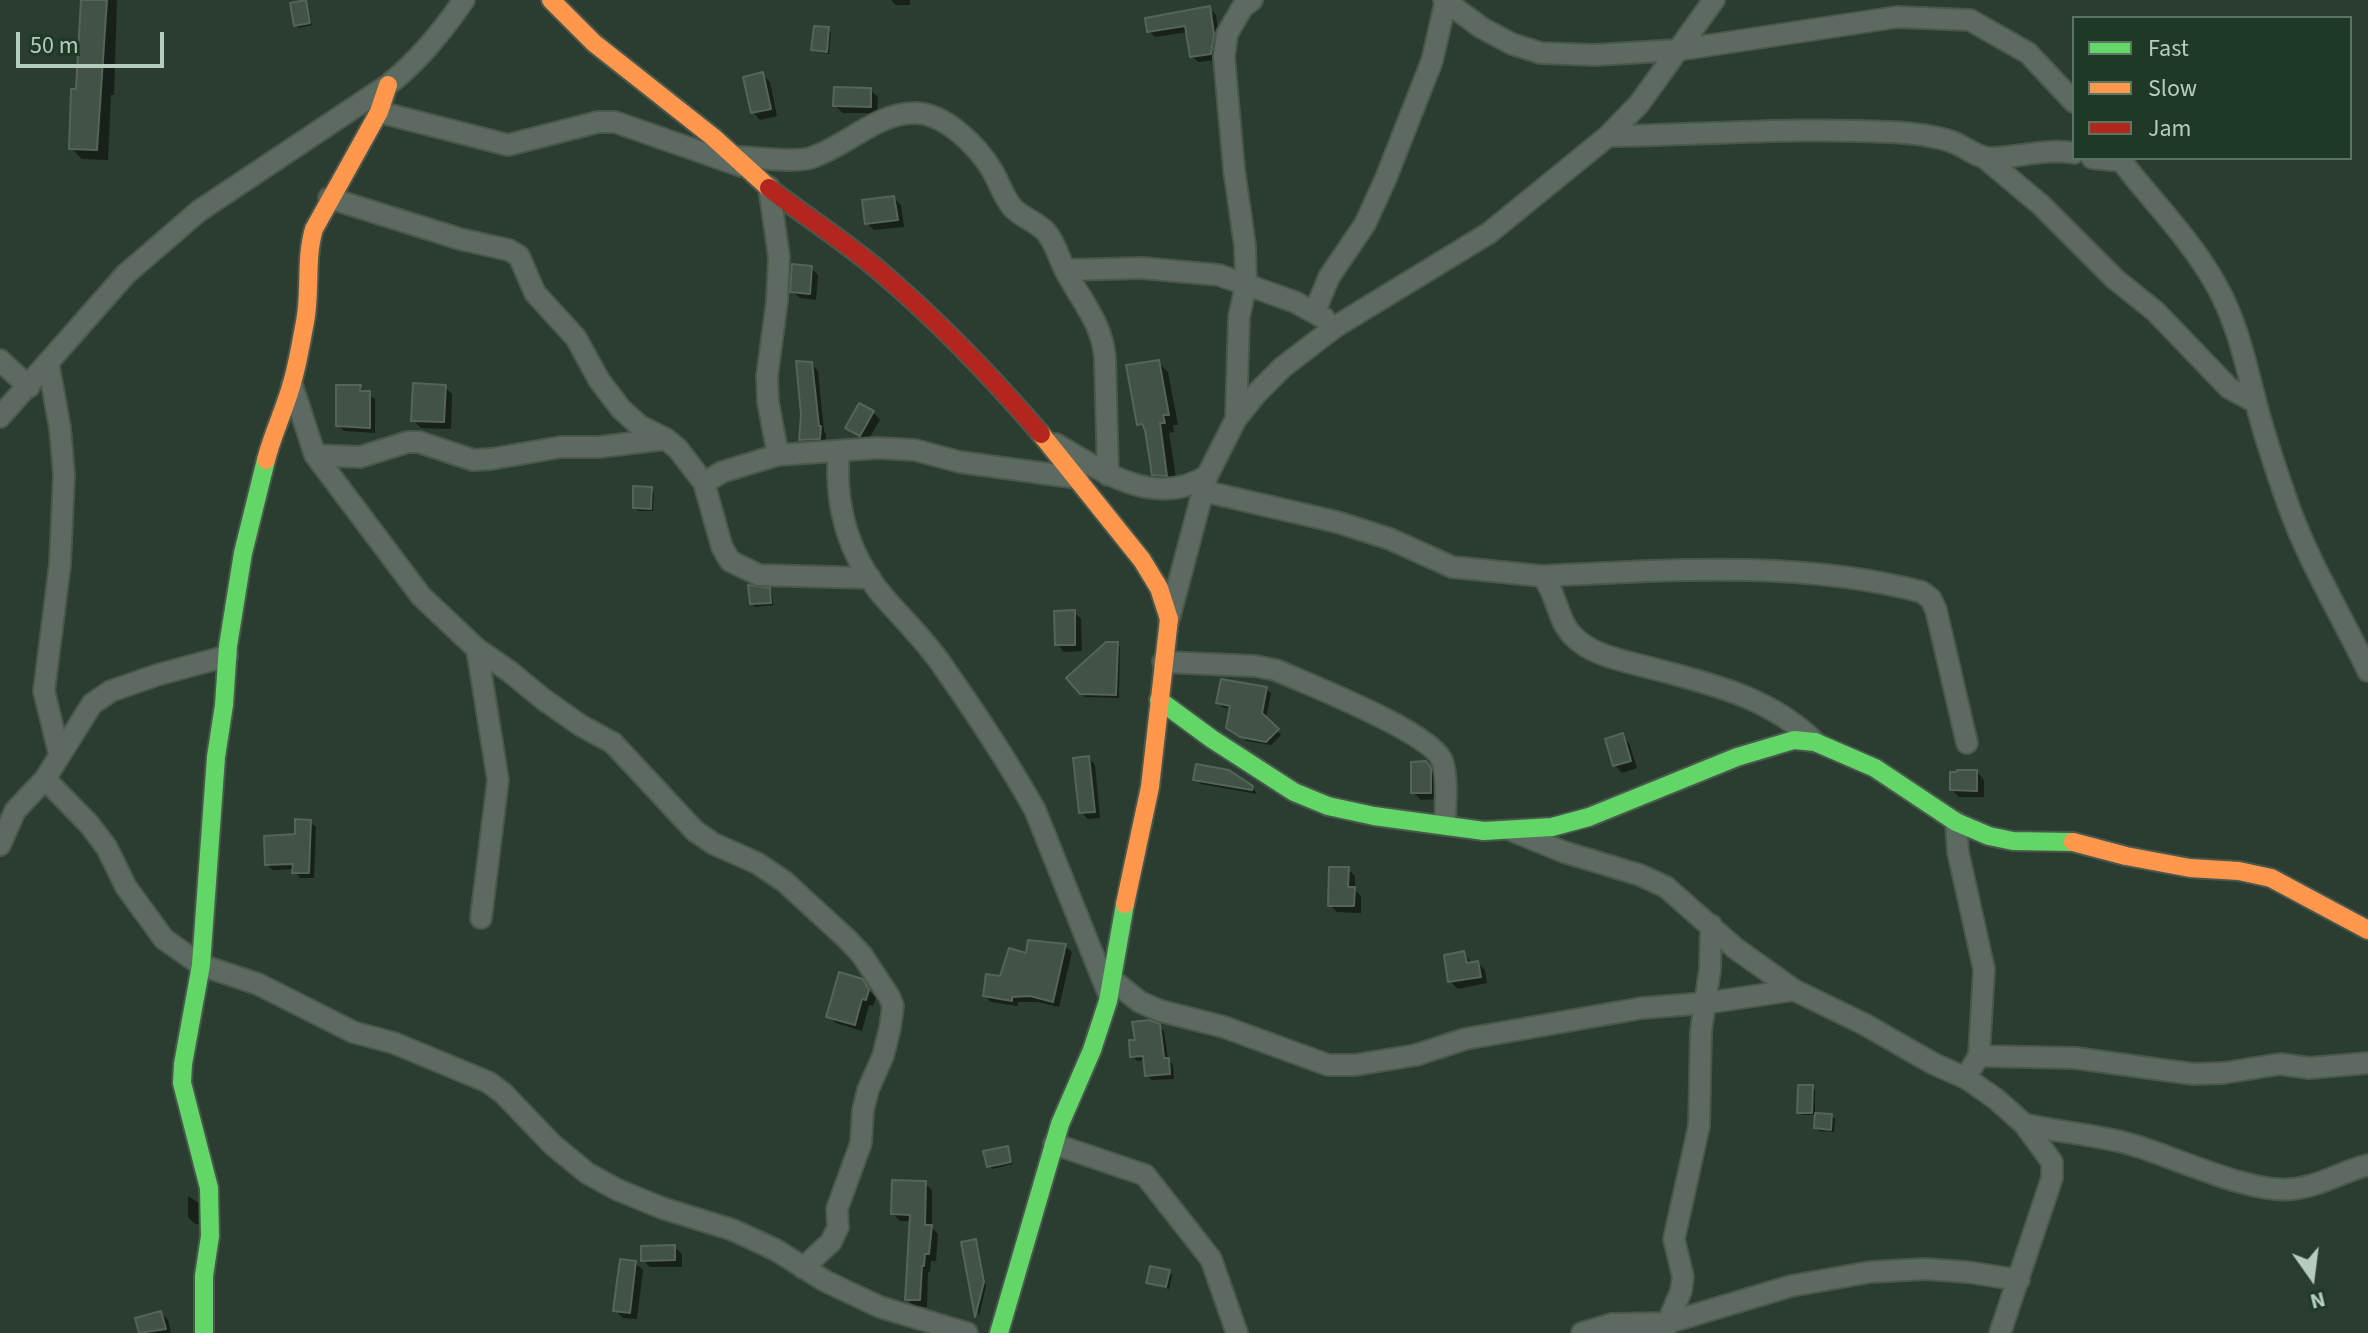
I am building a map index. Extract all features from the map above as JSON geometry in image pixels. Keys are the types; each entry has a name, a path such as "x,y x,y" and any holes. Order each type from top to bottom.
{"street":[{"path":"0,417 126,274 199,211 388,85 413,65 440,35 464,0"},
{"path":"551,0 583,32 769,187 879,270 945,330 1078,478 1159,587 1169,619"},
{"path":"1236,419 1239,317 1246,285 1245,246 1232,155 1224,57 1227,34 1242,8 1252,0"},
{"path":"1315,311 1329,277 1365,224 1386,178 1432,61 1445,0 1482,28 1512,44 1541,53 1595,55 1678,50 1897,17 1970,20 2028,53 2072,100"},
{"path":"999,1333 1060,1124 1092,1050 1110,987 1150,787 1169,619 1205,484 1236,419 1283,367 1335,327 1489,233 1608,136 1639,104 1714,0"},
{"path":"204,1333 204,1276 210,1236 209,1188 182,1083 201,965 227,656 243,553 272,437 292,385 307,312 309,246 329,198 379,112 388,85"},
{"path":"379,112 508,145 598,122 615,122 742,162 806,159 898,115 916,113 943,121 982,154 1011,206 1048,235 1092,313 1104,339 1108,475"},
{"path":"1608,136 1790,129 1920,134 1951,141 1985,158 2041,205 2115,279 2155,311 2229,388 2255,402"},
{"path":"1985,158 2072,153"},
{"path":"2120,160 2181,233 2214,282 2232,318 2289,508 2307,552 2368,671"},
{"path":"769,187 779,257 777,301 767,376 768,402 778,455"},
{"path":"329,198 460,239 509,250 519,256 535,293 576,338 599,380 621,409 640,426 678,449 704,483 722,547 730,561 759,575 870,578"},
{"path":"1065,270 1142,268 1219,275 1315,311 1335,327"},
{"path":"0,360 29,387"},
{"path":"48,362 60,428 64,475 60,564 44,691 59,753"},
{"path":"292,385 315,455 421,596 477,649 543,699 613,743 695,831 714,844 757,863 785,882 862,955 889,996 893,1006 890,1028 883,1056 868,1090 856,1163 837,1209 838,1227 831,1242 803,1268"},
{"path":"1036,431 1125,483 1154,489 1205,484 1390,539 1452,567 1542,576 1676,570 1806,574 1922,592 1931,599 1936,610 1967,743"},
{"path":"315,455 360,457 408,442 419,442 473,460 561,447 620,445 666,439"},
{"path":"704,483 722,472 778,455 877,448 915,450 960,462 1078,478"},
{"path":"839,452 838,504 850,539 870,578 941,662 1029,799 1110,987 1161,1011 1224,1027 1328,1065 1355,1065 1416,1055 1465,1039 1585,1017 1794,990"},
{"path":"1542,576 1556,597 1572,636 1587,646 1607,656 1705,682 1765,704 1796,722 1815,742"},
{"path":"477,649 498,780 481,918"},
{"path":"0,845 15,811 45,779 92,704 111,691 227,656"},
{"path":"1163,662 1255,666 1276,670 1396,724 1430,746 1443,761 1445,825"},
{"path":"1159,700 1294,792 1328,806 1374,816 1484,831 1552,827 1589,817 1737,757 1794,740 1815,742 1875,768 1956,822 1989,836 2013,841 2069,841 2190,868 2239,871 2271,878 2368,930"},
{"path":"45,779 89,824 107,848 126,887 164,939 201,965 258,984 353,1032 394,1043 488,1082 587,1173 662,1208 733,1230 776,1250 825,1281 880,1307 967,1333"},
{"path":"1956,822 1958,852 1984,969 1979,1056 1966,1078"},
{"path":"1514,831 1564,852 1640,875 1666,887 1735,948 1794,990 1966,1078 2024,1124 2052,1162 2052,1178 2000,1333"},
{"path":"1666,1328 1681,1291 1683,1277 1674,1239 1699,1126 1701,1031 1711,925"},
{"path":"1979,1056 2075,1058 2193,1074 2224,1073 2280,1064 2309,1068 2368,1063"},
{"path":"2024,1124 2101,1136 2222,1176 2269,1188 2301,1187 2368,1165"},
{"path":"1054,1144 1145,1175 1179,1221 1203,1245 1211,1259 1237,1333"},
{"path":"1582,1333 1612,1324 1666,1328 1791,1286 1870,1272 1925,1269 2019,1280"}],"building":[{"path":"81,0 107,0 97,150 69,149 71,89 76,89"},
{"path":"306,0 310,23 294,26 290,3"},
{"path":"1210,6 1214,34 1211,54 1190,57 1185,26 1147,32 1145,18"},
{"path":"814,26 829,27 827,52 811,50"},
{"path":"763,72 771,109 751,113 743,77"},
{"path":"834,87 871,88 871,107 833,106"},
{"path":"894,196 898,220 865,224 862,200"},
{"path":"792,264 812,266 810,294 790,292"},
{"path":"1159,360 1169,415 1163,415 1165,423 1160,423 1167,476 1152,475 1145,430 1142,424 1137,425 1126,365"},
{"path":"796,361 812,362 820,439 799,440 801,415"},
{"path":"413,383 446,385 444,422 411,421"},
{"path":"336,385 361,385 360,391 370,391 370,428 336,426"},
{"path":"859,403 874,411 860,436 845,428"},
{"path":"633,486 652,487 651,509 633,508"},
{"path":"748,585 770,588 771,603 750,604"},
{"path":"1075,610 1075,645 1055,645 1054,611"},
{"path":"1106,642 1118,642 1116,695 1080,694 1066,678"},
{"path":"1221,679 1267,687 1262,713 1279,729 1266,742 1240,737 1226,728 1230,706 1216,703"},
{"path":"1623,733 1631,761 1613,766 1605,739"},
{"path":"1089,756 1095,812 1079,813 1073,758"},
{"path":"1426,761 1431,768 1431,793 1411,793 1411,762"},
{"path":"1196,764 1229,770 1253,786 1252,790 1193,780"},
{"path":"1977,770 1977,791 1950,790 1950,772"},
{"path":"295,819 311,820 309,873 292,873 293,864 265,865 264,836 295,834"},
{"path":"1329,867 1349,867 1348,887 1355,887 1354,906 1328,906"},
{"path":"1028,940 1066,944 1053,1002 1030,996 1012,997 1012,1001 983,996 986,974 1000,976 1009,948 1026,953"},
{"path":"1464,951 1467,963 1478,961 1481,977 1448,982 1444,955"},
{"path":"839,972 863,979 869,990 866,1000 862,999 855,1025 826,1017"},
{"path":"1149,1020 1160,1024 1164,1058 1169,1058 1170,1074 1145,1076 1143,1056 1130,1057 1129,1040 1135,1040 1132,1022"},
{"path":"1798,1085 1813,1085 1812,1113 1797,1113"},
{"path":"1815,1113 1832,1114 1831,1130 1814,1128"},
{"path":"1008,1146 1011,1162 987,1167 983,1151"},
{"path":"892,1180 926,1181 925,1225 932,1225 929,1254 925,1254 922,1266 920,1300 905,1300 910,1215 891,1214"},
{"path":"976,1239 984,1282 975,1317 961,1242"},
{"path":"675,1245 675,1260 641,1261 641,1246"},
{"path":"620,1259 636,1261 630,1313 613,1311"},
{"path":"1150,1266 1170,1270 1166,1287 1146,1283"},
{"path":"161,1311 166,1329 139,1333 135,1318"}],"traffic: fast":[{"path":"204,1333 204,1276 210,1236 209,1188 182,1083 183,1064 201,965 216,757 228,646 243,553 266,460"},
{"path":"1159,700 1294,792 1328,806 1374,816 1484,831 1552,827 1589,817 1737,757 1794,740 1815,742 1875,768 1956,822 1989,836 2013,841 2073,842"},
{"path":"999,1333 1060,1124 1092,1050 1108,1001 1125,904"}],"traffic: slow":[{"path":"551,0 594,43 713,137 769,188"},
{"path":"266,460 298,360 307,310 314,229 379,112 388,85"},
{"path":"1041,434 1142,560 1159,588 1169,619 1150,787 1125,904"},
{"path":"2073,842 2190,868 2239,871 2271,878 2368,930"}],"traffic: jam":[{"path":"769,188 882,273 964,350 1041,434"}]}
